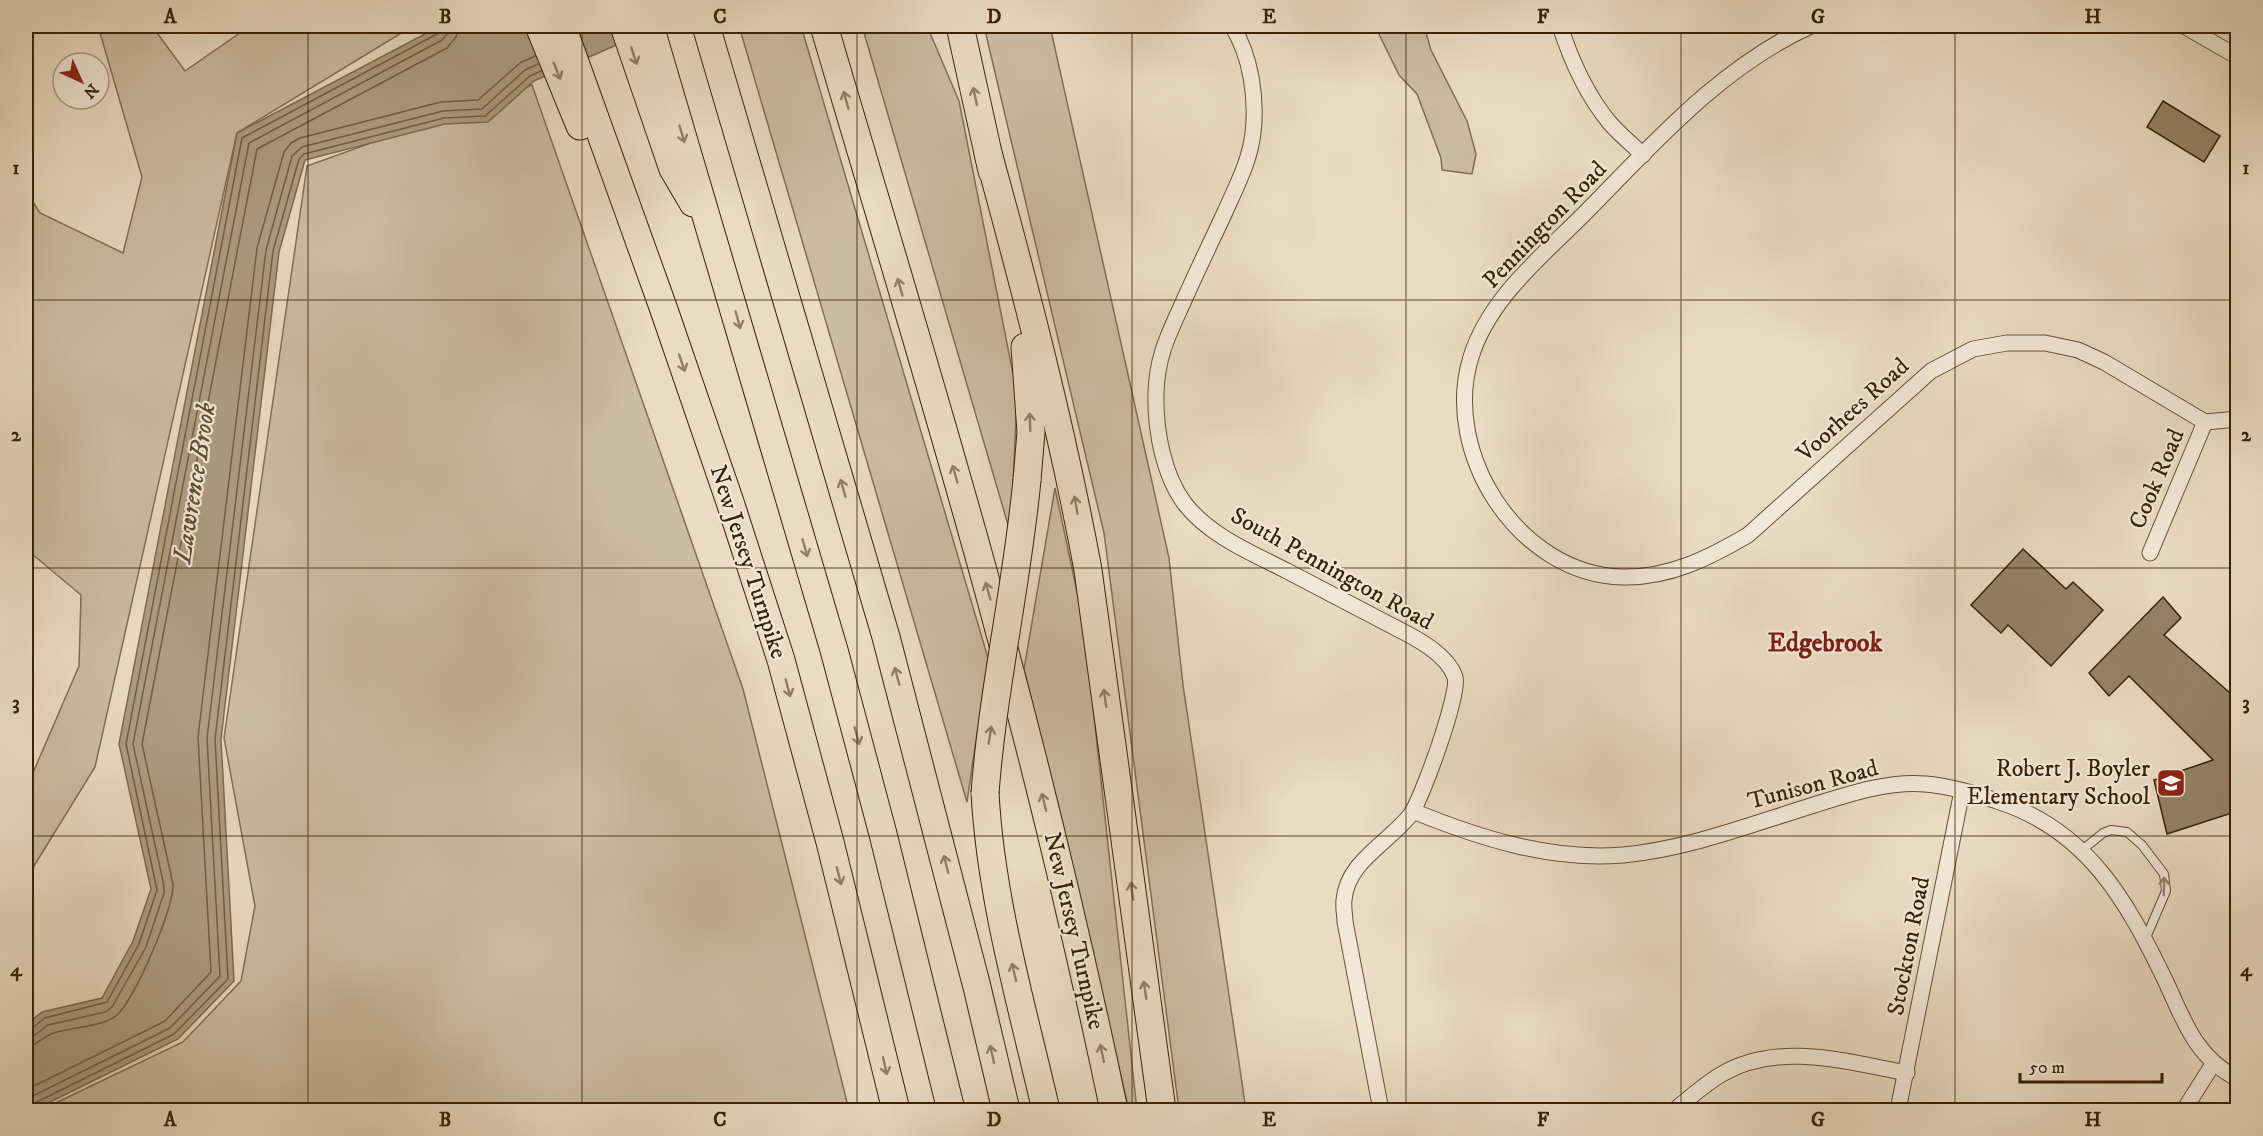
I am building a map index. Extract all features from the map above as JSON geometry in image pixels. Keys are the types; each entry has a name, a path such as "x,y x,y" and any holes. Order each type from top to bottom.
{"highway":[{"path":"539,26 584,113"},
{"path":"562,26 584,113"},
{"path":"624,26 654,82 714,238 834,650 883,834 951,1110"},
{"path":"650,26 654,82"},
{"path":"706,26 886,637 971,964 1006,1110"},
{"name":"New Jersey Turnpike","path":"824,26 991,599 1081,955 1114,1110"},
{"path":"960,26 1023,331 1029,381 1031,432 1028,480 989,745 985,793 988,840 996,894 1046,1110"},
{"name":"New Jersey Turnpike","path":"584,113 601,176 663,308 730,502 781,660 830,842 896,1110"},
{"path":"988,153 1025,285 1088,570 1162,1110"}],"street":[{"name":"South Pennington Road","path":"1232,26 1249,68 1253,102 1253,135 1243,173 1161,350 1156,392 1158,422 1170,479 1186,504 1206,525 1238,546 1411,635 1447,663 1455,678 1455,692 1443,732 1413,811 1394,834 1367,856 1351,877 1344,899 1345,922 1381,1110"},
{"path":"1560,26 1584,86 1609,122 1643,155"},
{"name":"Pennington Road","path":"1516,526 1492,496 1477,465 1466,426 1465,387 1472,356 1490,317 1509,290 1643,155 1709,93 1749,60 1790,35 1811,26"},
{"path":"2184,26 2238,57"},
{"name":"Voorhees Road","path":"1516,526 1557,560 1584,571 1621,577 1657,575 1692,565 1748,535 1931,371 1973,349 2007,343 2045,343 2078,350 2104,362 2205,422"},
{"path":"2205,422 2238,419"},
{"name":"Cook Road","path":"2150,553 2205,422"},
{"name":"Tunison Road","path":"1413,811 1464,832 1518,846 1567,854 1622,855 1679,846 1850,794 1892,786 1924,784 1962,791 2030,813 2060,831 2104,876 2125,905 2145,940 2190,1033 2213,1064 2238,1079"},
{"name":"Stockton Road","path":"1898,1110 1962,791"},
{"path":"1675,1110 1724,1073 1755,1061 1785,1056 1816,1057 1907,1073"},
{"path":"2184,1110 2213,1064"}],"lane":[{"path":"2081,851 2103,832 2111,830 2127,832 2142,845 2164,874 2166,891 2145,940"}],"shaded area":[{"path":"98,26 152,26 185,71 250,26 413,26 237,133 95,767 26,879 26,789 79,666 81,595 26,549 26,191 40,213 123,253 142,177 111,71 111,51 105,51"},
{"path":"739,26 801,26 988,658 967,802"},
{"path":"862,26 927,26 959,101 1017,394 1011,535"},
{"path":"984,26 1050,26 1169,558 1183,685 1246,1110 1179,1110 1104,533"},
{"path":"1375,26 1424,26 1431,50 1467,121 1476,154 1472,174 1442,170 1441,158 1417,94 1399,75"},
{"path":"532,85 743,689 849,1110 41,1110 183,1042 241,981 255,906 224,738 307,166"},
{"path":"1055,488 1084,625 1137,1110 1129,1110 1024,669"}],"water":[{"name":"Lawrence Brook","path":"440,26 660,26 534,81 488,122 445,124 305,160 279,252 221,739 234,981 178,1039 34,1110 26,1110 26,1025 42,1012 102,998 133,941 151,889 119,744 237,133"}],"building":[{"path":"2163,101 2220,136 2204,162 2147,127"},
{"path":"2023,549 2066,589 2073,582 2103,610 2051,666 2008,625 2001,633 1971,605"},
{"path":"2163,597 2181,618 2164,635 2238,700 2238,811 2167,834 2154,780 2213,760 2129,676 2109,696 2089,673"}],"place":[{"name":"Robert J. Boyler Elementary School","path":"2171,783"}],"district":[{"name":"Edgebrook","path":"1825,643"}]}
